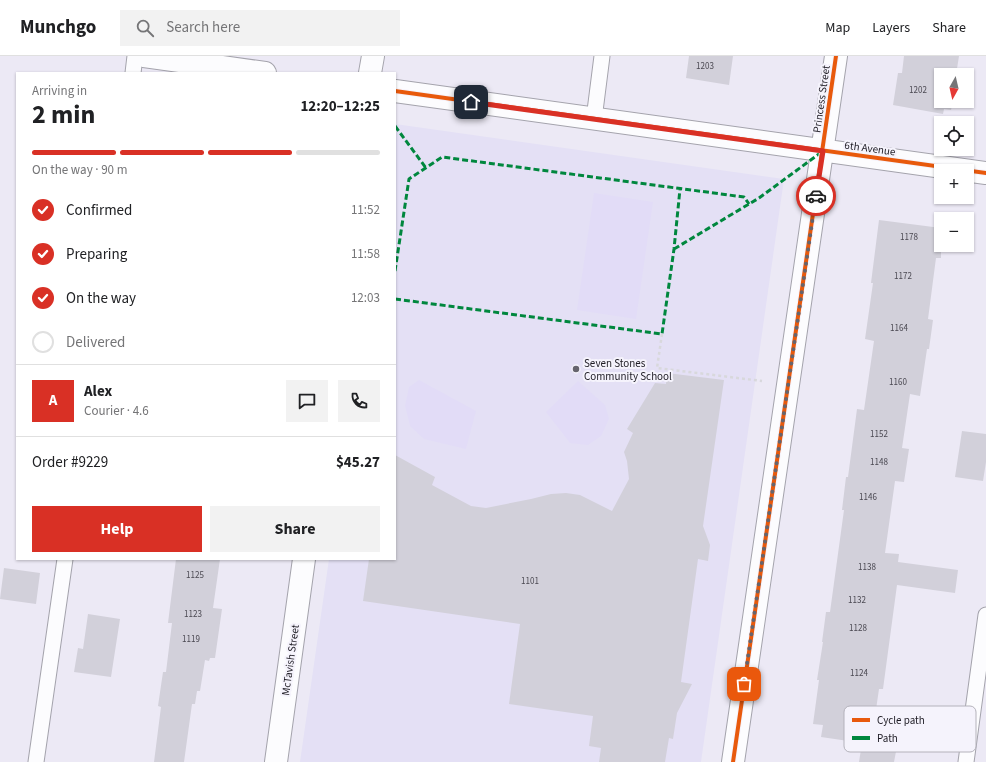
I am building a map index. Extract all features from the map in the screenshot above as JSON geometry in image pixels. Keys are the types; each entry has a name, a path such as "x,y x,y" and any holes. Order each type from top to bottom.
{"street":[{"path":"144,56 258,72"},
{"path":"370,72 373,56"},
{"name":"Princess Street","path":"732,762 836,56"},
{"name":"6th Avenue","path":"396,91 986,173"},
{"name":"McTavish Street","path":"276,762 304,560"}],"lane":[{"path":"133,72 135,56"},
{"path":"594,119 602,56"},
{"path":"36,762 65,560"},
{"path":"974,706 986,615"},
{"path":"966,762 967,752"}],"path":[{"path":"662,334 657,368 788,385"}],"shaded area":[{"name":"Seven Stones Community School","path":"396,124 784,179 701,762 300,762 329,560 396,560"},
{"path":"594,193 653,202 636,319 577,310"},
{"path":"419,380 476,411 466,449 424,439 410,426 405,406 409,387"},
{"path":"578,381 605,405 609,419 601,436 588,445 570,443 546,412"}],"building":[{"path":"689,56 733,56 729,85 686,78"},
{"path":"904,56 959,56 957,68 934,68 934,108 951,108 951,110 944,109 943,114 893,105 898,73 902,73"},
{"path":"879,220 934,227 934,252 941,252 941,258 936,258 928,319 933,320 929,349 927,349 920,396 910,394 902,448 909,449 904,482 895,481 885,553 899,554 898,562 958,570 955,593 897,585 883,689 879,689 877,706 844,706 844,740 821,737 823,725 813,724 826,612 830,612 844,510 842,510 846,477 848,477 857,409 864,410 874,341 865,339 873,283 871,283"},
{"path":"667,373 724,380 703,526 710,545 708,561 698,559 681,682 692,684 677,713 673,739 669,738 665,762 599,762 601,748 589,746 593,716 509,704 520,624 363,601 369,560 396,560 396,456 435,477 432,485 471,506 486,508 551,494 566,493 580,495 612,511 629,479 627,461 624,452 633,433 627,429 655,383 666,384"},
{"path":"962,431 986,434 986,462 983,481 955,477"},
{"path":"176,560 220,560 213,608 222,609 215,658 210,658 209,661 205,660 200,691 197,691 195,704 192,704 184,762 154,762 161,707 158,706 163,672 166,672 172,623 168,623"},
{"path":"4,568 40,573 36,604 0,599"},
{"path":"88,614 120,619 111,677 74,672 78,648 83,649"},
{"path":"861,752 896,752 894,762 859,762"}],"marked path":[{"path":"396,127 426,168"},
{"path":"674,249 759,198 823,151"},
{"path":"396,264 409,179 442,157 744,197 749,204"},
{"path":"396,299 662,334 674,249 680,189"}],"cycle path":[{"path":"733,762 836,56"},
{"path":"396,91 986,173"}],"way so far":[{"path":"744,684 816,196"}],"place":[{"name":"Seven Stones Community School","path":"576,369"}],"route":[{"path":"471,102 823,151 816,196"}]}
